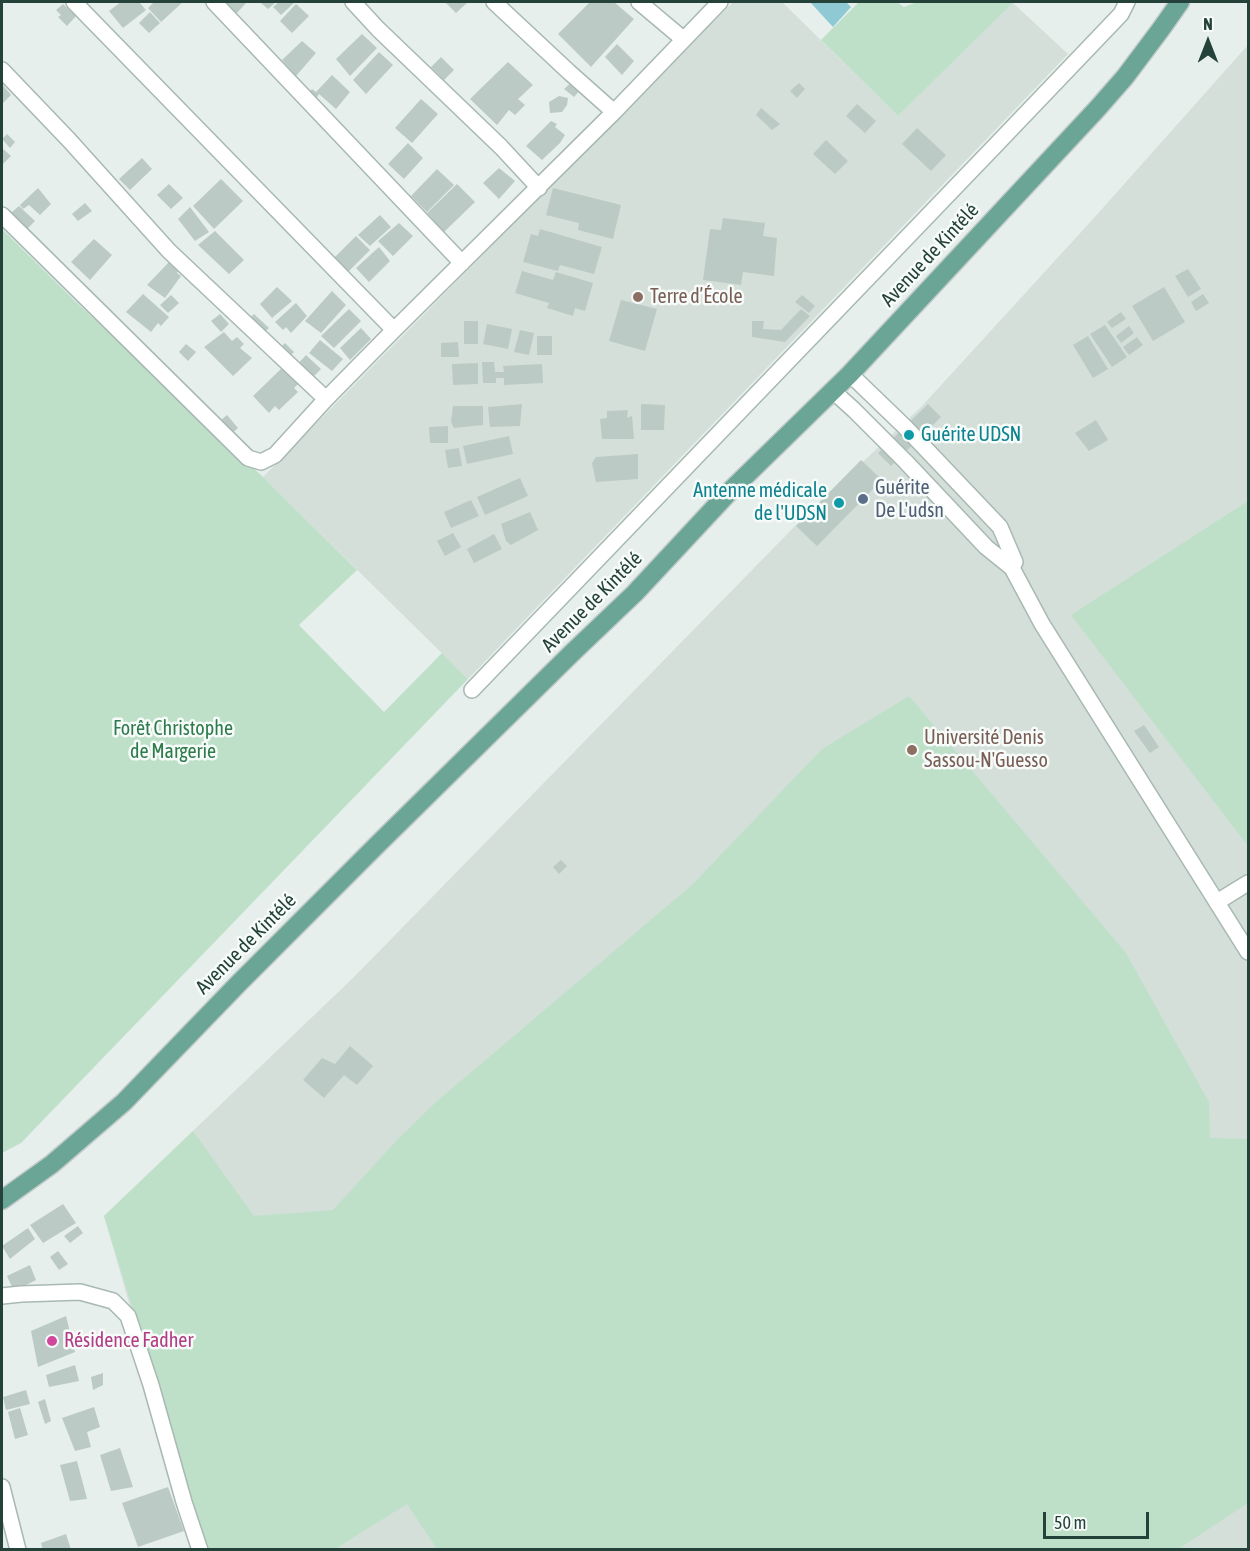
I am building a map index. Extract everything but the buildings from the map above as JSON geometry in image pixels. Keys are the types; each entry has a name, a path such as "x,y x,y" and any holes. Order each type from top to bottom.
{"main road":[{"name":"Avenue de Kintélé","path":"2,1200 52,1164 124,1101 377,845 635,593 731,490 833,392 1097,109 1125,77 1180,2"}],"street":[{"path":"74,2 394,330"},
{"path":"214,2 462,263"},
{"path":"353,2 501,147 539,188"},
{"path":"494,2 614,112"},
{"path":"639,2 683,39"},
{"path":"2,215 248,458 261,462 275,455 326,399 539,188 720,2"},
{"path":"472,690 1121,14 1127,2"},
{"path":"2,70 169,251 326,399"},
{"path":"864,358 862,375 865,389"},
{"path":"850,374 905,427 1000,527 1015,562 1012,568"},
{"path":"833,392 906,462 986,547 1012,568 1042,624 1248,952"},
{"path":"817,406 836,404 850,406"},
{"path":"1217,903 1248,883"},
{"path":"2,1296 80,1292 113,1300 128,1316 200,1550"},
{"path":"2,1487 18,1550"}],"shaded area":[{"name":"Terre d’École","path":"733,2 782,2 898,116 1013,3 1068,54 468,679 263,477"},
{"name":"Université Denis Sassou-N'Guesso","path":"1248,45 1248,1549 200,1549 104,1216 354,977 797,524 922,406"}],"green space":[{"path":"859,2 897,2 904,7 917,2 1013,3 898,116 821,40"},
{"name":"Forêt Christophe de Margerie","path":"2,229 75,301 263,477 357,570 299,625 384,712 442,653 468,679 21,1143 2,1153"},
{"path":"1248,501 1248,846 1071,615"},
{"name":"Université Denis Sassou-N'Guesso","path":"909,696 1126,953 1209,1102 1210,1138 1248,1139 1248,1503 1177,1550 437,1549 407,1504 335,1549 207,1549 104,1216 193,1131 254,1216 333,1210 398,1139 436,1102 692,885 822,749"}],"water":[{"path":"810,2 846,2 851,7 833,27"}],"place":[{"name":"Terre d’École","path":"638,297"},
{"name":"Guérite UDSN","path":"909,435"},
{"name":"Guérite De L'udsn","path":"863,499"},
{"name":"Antenne médicale de l'UDSN","path":"839,503"},
{"name":"Université Denis Sassou-N'Guesso","path":"912,750"},
{"name":"Résidence Fadher","path":"52,1341"}]}
